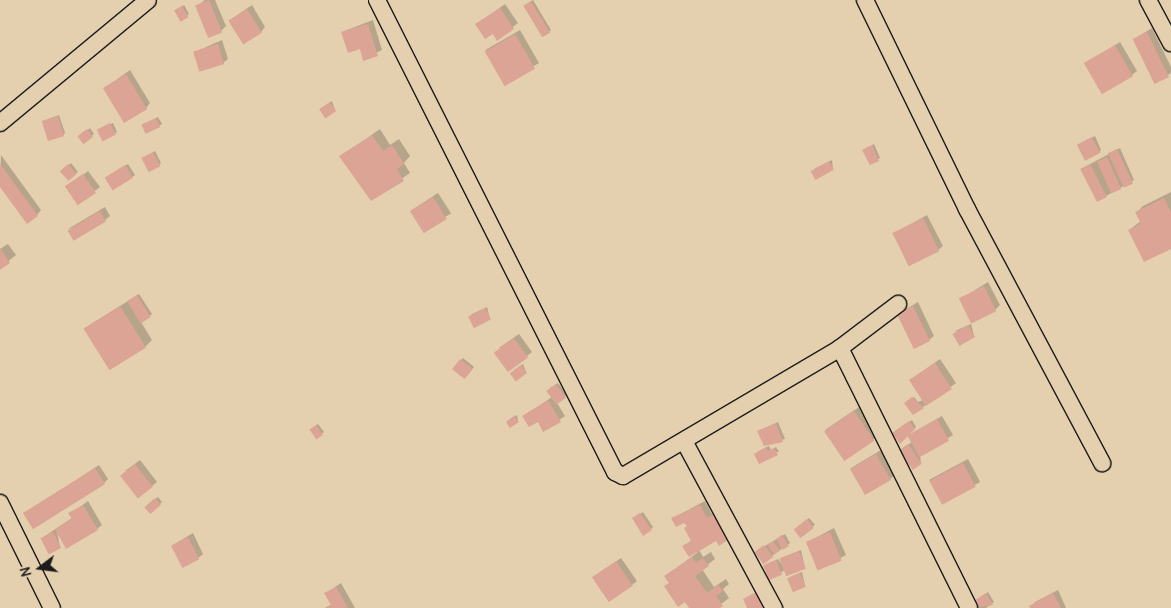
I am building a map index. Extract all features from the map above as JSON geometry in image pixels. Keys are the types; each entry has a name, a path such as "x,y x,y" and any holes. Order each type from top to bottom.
{"street":[{"path":"0,123 148,0"},
{"path":"377,0 615,472 622,476 684,441 840,348 898,304"},
{"path":"866,0 967,209 1102,462"},
{"path":"1148,0 1171,43"},
{"path":"840,348 968,608"},
{"path":"684,441 774,608"},
{"path":"0,503 5,525 52,608"}],"building":[{"path":"209,0 222,32 208,38 195,6"},
{"path":"531,1 550,33 542,37 523,6"},
{"path":"182,6 188,17 180,22 174,10"},
{"path":"500,8 514,29 497,41 493,34 485,39 475,24"},
{"path":"247,9 262,33 243,44 228,21"},
{"path":"368,24 378,56 363,61 360,49 348,53 341,32"},
{"path":"1147,32 1169,77 1155,84 1133,39"},
{"path":"515,34 535,69 505,86 485,52"},
{"path":"218,44 224,64 199,72 193,52"},
{"path":"1115,45 1133,76 1102,94 1084,63"},
{"path":"126,74 147,109 124,123 103,88"},
{"path":"330,102 336,111 325,118 319,109"},
{"path":"58,116 64,136 48,141 42,121"},
{"path":"156,118 160,127 145,134 141,125"},
{"path":"110,123 116,135 103,141 97,130"},
{"path":"87,129 93,137 83,144 77,136"},
{"path":"372,135 383,151 392,145 404,164 397,169 404,181 371,201 339,156"},
{"path":"1092,137 1100,153 1085,161 1077,145"},
{"path":"872,145 879,161 870,165 862,150"},
{"path":"1117,149 1133,183 1124,188 1108,153"},
{"path":"153,152 160,166 149,172 141,158"},
{"path":"1107,157 1121,189 1111,193 1097,161"},
{"path":"829,161 834,170 815,180 811,171"},
{"path":"0,164 38,216 27,224 0,187"},
{"path":"68,164 77,174 69,181 60,171"},
{"path":"1090,164 1107,197 1097,202 1080,169"},
{"path":"125,165 133,178 113,190 105,178"},
{"path":"83,174 96,193 78,205 65,186"},
{"path":"433,197 447,219 424,233 410,211"},
{"path":"1164,198 1171,212 1171,249 1144,262 1128,230 1141,224 1135,212"},
{"path":"100,211 106,221 74,241 67,231"},
{"path":"923,218 939,251 909,266 892,233"},
{"path":"0,248 10,263 0,270"},
{"path":"984,286 996,311 971,323 959,298"},
{"path":"137,295 151,317 141,323 127,301"},
{"path":"120,306 146,348 109,370 84,329"},
{"path":"913,306 930,341 914,349 897,314"},
{"path":"485,308 491,320 474,328 468,317"},
{"path":"968,325 975,337 959,346 952,334"},
{"path":"514,338 528,357 508,372 494,353"},
{"path":"460,359 473,369 465,379 452,369"},
{"path":"935,363 952,389 926,406 909,380"},
{"path":"521,365 527,373 516,381 510,373"},
{"path":"556,384 566,398 556,405 546,391"},
{"path":"912,397 924,408 913,415 904,403"},
{"path":"548,400 561,422 543,432 538,422 529,427 522,416"},
{"path":"854,411 874,441 844,461 824,431"},
{"path":"514,416 519,422 510,428 506,422"},
{"path":"937,419 949,441 919,457 907,435"},
{"path":"909,421 915,429 900,444 892,433"},
{"path":"776,423 783,442 764,446 757,431"},
{"path":"316,425 323,435 316,439 309,430"},
{"path":"908,444 922,464 913,470 899,450"},
{"path":"766,447 768,451 774,448 778,455 759,464 754,454"},
{"path":"876,454 891,480 865,495 850,469"},
{"path":"963,463 976,487 942,505 929,481"},
{"path":"135,464 153,487 138,499 120,476"},
{"path":"95,468 105,484 33,529 23,513"},
{"path":"155,498 161,505 150,514 144,507"},
{"path":"83,505 98,530 66,549 55,529 72,519 68,513"},
{"path":"700,505 707,518 716,513 731,538 719,546 716,541 689,557 682,546 691,541 684,528 687,526 684,523 676,527 671,518"},
{"path":"640,513 652,530 643,536 632,518"},
{"path":"807,519 814,528 800,538 794,529"},
{"path":"53,532 61,548 49,554 41,538"},
{"path":"830,532 842,561 818,570 806,542"},
{"path":"782,535 789,546 783,550 776,539"},
{"path":"188,537 199,559 182,568 171,546"},
{"path":"773,541 780,550 774,554 767,545"},
{"path":"764,545 773,557 763,564 754,552"},
{"path":"799,551 806,569 786,576 779,559"},
{"path":"692,557 696,563 703,558 709,566 695,576 707,593 718,585 723,591 716,596 723,606 720,608 689,608 685,602 678,607 664,586 669,583 664,576"},
{"path":"776,560 782,575 769,580 763,565"},
{"path":"616,561 633,586 609,602 592,577"},
{"path":"800,573 806,587 793,592 787,578"},
{"path":"336,587 348,608 326,608 331,605 324,593"},
{"path":"758,591 767,608 747,608 743,599"},
{"path":"986,593 993,605 976,608 972,602"},
{"path":"1053,593 1061,608 1030,608 1029,606"}]}
